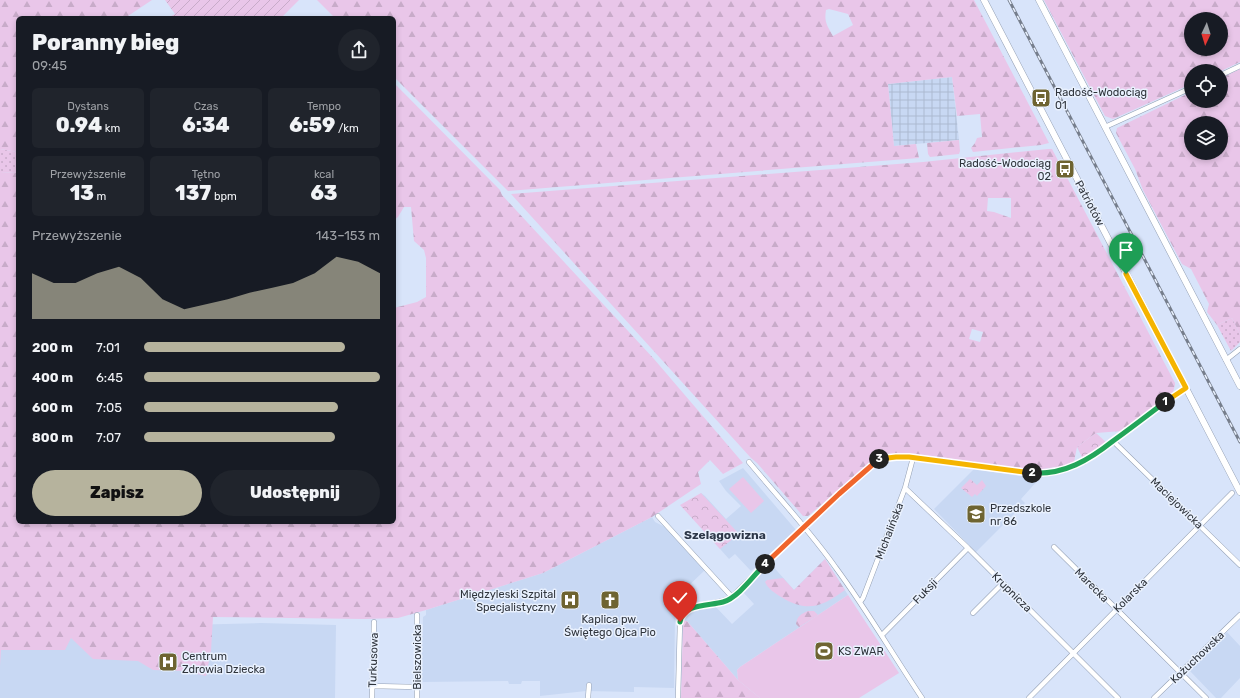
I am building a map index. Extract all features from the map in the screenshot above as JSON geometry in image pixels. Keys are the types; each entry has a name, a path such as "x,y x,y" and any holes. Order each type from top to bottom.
{"main road":[{"name":"Patriotów","path":"984,0 1240,492"},
{"path":"1039,0 1240,386"}],"street":[{"path":"1228,72 1240,66"},
{"path":"1105,127 1184,91"},
{"path":"1226,360 1240,349"},
{"path":"678,698 681,616 685,612 695,607 723,602 732,597 804,526 878,459 896,457 913,458 1020,472 1043,473 1064,469 1077,465 1100,452 1174,395 1186,388"},
{"name":"Maciejowicka","path":"1113,441 1240,565"},
{"name":"Michalińska","path":"860,602 863,598 905,488 913,458"},
{"path":"749,462 804,526 836,567 922,698"},
{"name":"Krupnicza","path":"905,488 968,548 1118,698"},
{"name":"Kolarska","path":"1029,698 1232,493"},
{"path":"658,516 732,597"},
{"name":"Marecka","path":"1054,547 1206,698"},
{"name":"Fuksji","path":"882,635 968,548"},
{"path":"973,613 1003,583"},
{"name":"Bielszowicka","path":"417,615 417,698"},
{"name":"Kożuchowska","path":"1154,698 1240,615"},
{"name":"Turkusowa","path":"372,698 374,622"},
{"path":"588,685 588,698"},
{"path":"372,686 417,687"}],"shaded area":[{"path":"952,77 959,140 894,146 888,84"},
{"path":"743,468 796,530 751,571 735,554 729,559 705,532 700,494 701,493 705,496 726,519 741,506 726,491 719,481"},
{"name":"Przedszkole nr 86","path":"974,469 1039,479 1021,499 1025,503 976,552 934,509"},
{"name":"Międzyleski Szpital Specjalistyczny","path":"652,517 655,522 665,527 705,570 680,594 683,606 678,607 675,616 674,688 634,687 634,692 586,691 540,696 540,681 522,681 521,684 509,684 508,681 421,682 423,617 426,615 426,610 543,573"},
{"path":"825,559 848,595 740,667 737,670 738,680 687,621 683,621 686,615 704,608 714,608 715,606 732,624 754,604 743,592 770,563 794,590"},
{"name":"Centrum Zdrowia Dziecka","path":"0,613 144,626 261,623 336,625 335,698 0,698"},
{"path":"1227,632 1240,646 1240,678 1221,698 1216,698 1189,670"}],"green space":[{"path":"0,0 152,0 128,16 16,16 16,152 0,149"},
{"path":"165,0 299,0 283,16 172,16 175,14"},
{"path":"317,0 974,0 1049,143 973,152 971,148 977,138 982,137 980,114 957,116 952,77 888,84 894,146 916,144 919,158 508,191 396,79 396,16 333,16","holes":["829,9 848,14 853,25 833,36 826,23 826,10"]},
{"path":"1044,0 1240,0 1240,62 1228,68 1228,64 1184,64 1184,87 1113,119 1105,116"},
{"path":"1240,69 1240,334 1232,318 1217,325 1207,312 1209,304 1191,269 1182,264 1143,190 1135,169 1116,133 1117,128 1184,95 1184,108 1228,108 1228,75"},
{"path":"396,85 500,190 502,195 654,359 743,463 723,474 710,460 698,472 701,484 652,517 543,573 426,610 398,618 213,617 211,651 206,676 184,671 153,670 138,661 93,659 71,638 65,650 1,650 0,666 0,172 16,173 16,524 396,524 396,307 417,302 426,297 426,258 424,250 414,241 411,207 404,207 396,218"},
{"path":"959,140 959,154 930,157 928,154 927,143"},
{"path":"0,149 16,152 16,173 0,172"},
{"path":"1052,149 1175,383 1173,392 1122,431 1096,433 1077,447 1074,462 1064,466 1042,469 1014,469 912,454 879,456 808,516 803,516 757,463 511,194 923,162","holes":["988,198 1011,198 1011,218 987,211","972,329 983,332 980,342 969,339"]},
{"path":"1232,318 1240,334 1240,342 1231,351 1217,325"},
{"path":"1096,433 1107,443 1083,459 1077,447"},
{"path":"743,477 764,501 751,513 729,489"},
{"path":"970,479 977,485 982,480 986,486 977,496 975,494 972,497 961,488"},
{"path":"701,493 739,534 720,549 680,505"},
{"path":"825,559 845,590 829,601 814,606 799,605 790,602 772,591 765,582 767,580 783,578 794,590"},
{"name":"KS ZWAR","path":"848,595 899,673 859,698 760,698 738,680 737,670 740,667"},
{"path":"808,611 814,611 818,615 799,627 796,624 798,617"},
{"path":"683,621 687,621 738,680 760,698 681,698"}],"railway":[{"path":"1009,0 1240,442"}],"place":[{"name":"Radość-Wodociąg 01","path":"1041,98"},
{"name":"Radość-Wodociąg 02","path":"1065,169"},
{"name":"Przedszkole nr 86","path":"976,514"},
{"name":"Międzyleski Szpital Specjalistyczny","path":"570,600"},
{"name":"Kaplica pw. Świętego Ojca Pio","path":"610,600"},
{"name":"KS ZWAR","path":"824,651"},
{"name":"Centrum Zdrowia Dziecka","path":"168,662"}],"district":[{"name":"Szelągowizna","path":"725,535"}],"route":[{"path":"680,622 681,616 685,612 695,607 723,602 732,597 804,526 878,459 909,457 1009,471 1043,473 1057,471 1084,462 1100,452 1174,395 1186,388 1126,274"}]}
